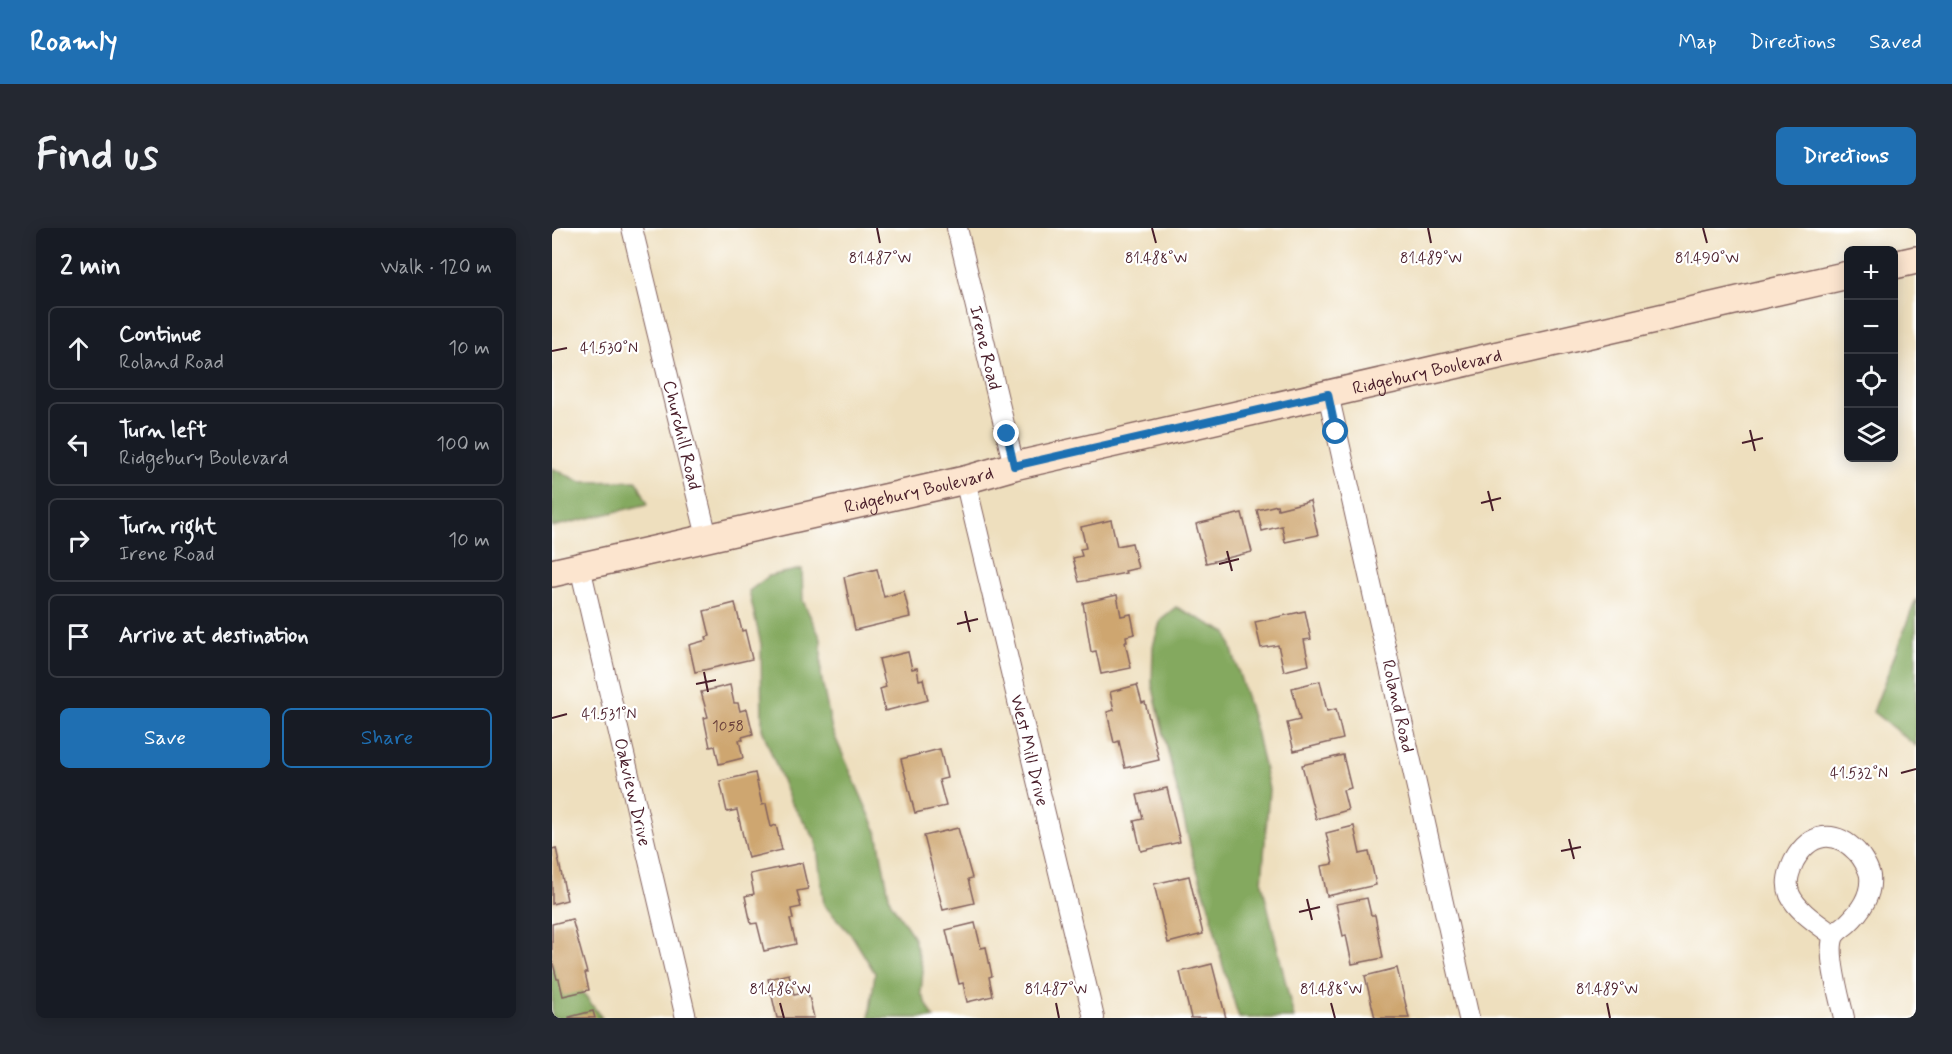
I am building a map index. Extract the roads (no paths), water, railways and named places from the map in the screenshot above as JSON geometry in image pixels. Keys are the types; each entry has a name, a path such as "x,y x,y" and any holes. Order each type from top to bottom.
{"street":[{"name":"Churchill Road","path":"632,228 707,537"},
{"name":"Irene Road","path":"957,228 1014,466"},
{"path":"1898,264 1916,260"},
{"name":"Ridgebury Boulevard","path":"552,573 965,480 1014,466 1844,276"},
{"name":"Roland Road","path":"1328,394 1469,1018"},
{"name":"West Mill Drive","path":"965,480 1094,1018"},
{"name":"Oakview Drive","path":"580,567 686,1018"},
{"path":"1834,936 1804,912 1790,895 1787,874 1800,850 1817,838 1833,836 1848,843 1861,855 1870,874 1868,895 1857,915 1834,936 1831,954 1844,1018"}]}
